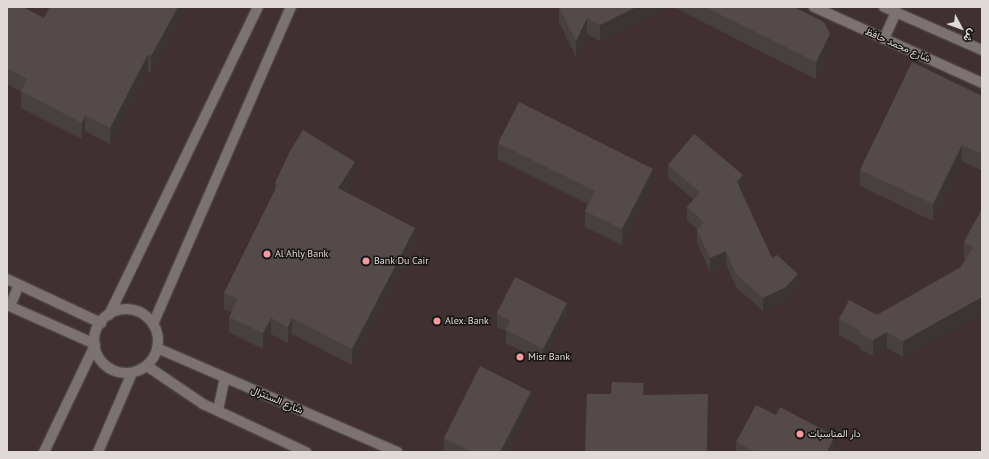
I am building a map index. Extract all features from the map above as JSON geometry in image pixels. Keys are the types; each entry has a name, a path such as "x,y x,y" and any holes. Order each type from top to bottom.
{"street":[{"path":"109,314 126,309 135,311 144,314 153,324 158,337 157,348 147,366 132,373 117,372 109,368 100,358 95,345 95,337 101,323 109,314 258,7"},
{"path":"153,324 291,7"},
{"name":"شارع محمد حافظ","path":"814,7 982,83"},
{"path":"884,7 982,50"},
{"path":"884,39 896,12"},
{"path":"7,279 101,323"},
{"path":"19,285 9,305 95,345"},
{"path":"44,452 95,345"},
{"name":"شارع السنترال","path":"157,348 397,452"},
{"path":"147,366 203,404 306,452"},
{"path":"98,452 132,373"},
{"path":"218,410 225,378"}],"shaded area":[{"path":"7,7 982,7 982,452 7,452"}],"building":[{"path":"7,7 23,7 44,18 50,7 178,7 151,56 148,54 110,128 85,115 82,123 21,91 27,79 7,68"},
{"path":"559,7 636,7 600,25 587,18 576,41"},
{"path":"705,7 794,7 824,22 830,34 816,62"},
{"path":"912,62 982,96 982,154 962,145 933,204 860,170"},
{"path":"519,102 653,169 622,229 585,211 595,191 498,143"},
{"path":"303,130 355,162 338,188 415,228 352,349 292,318 288,327 271,318 263,333 229,317 238,299 224,293 278,184 275,183 290,151"},
{"path":"694,134 743,175 737,182 772,258 777,255 798,274 786,287 763,298 736,274 726,251 710,258 697,230 704,222 687,207 700,192 668,165"},
{"path":"982,209 982,297 903,341 887,332 873,340 861,334 859,330 839,319 849,300 877,315 961,267 973,247 964,242"},
{"path":"515,277 567,303 543,349 506,330 510,321 497,313"},
{"path":"480,366 531,392 500,452 472,452 444,438"},
{"path":"612,382 644,383 643,395 708,394 707,452 585,452 587,394 611,394"},
{"path":"756,405 776,415 780,407 835,436 827,452 755,452 736,442"}],"place":[{"name":"Al Ahly Bank","path":"267,254"},
{"name":"Bank Du Cair","path":"366,261"},
{"name":"Alex. Bank","path":"437,321"},
{"name":"Misr Bank","path":"520,357"},
{"name":"دار المناسبات","path":"800,434"}]}
